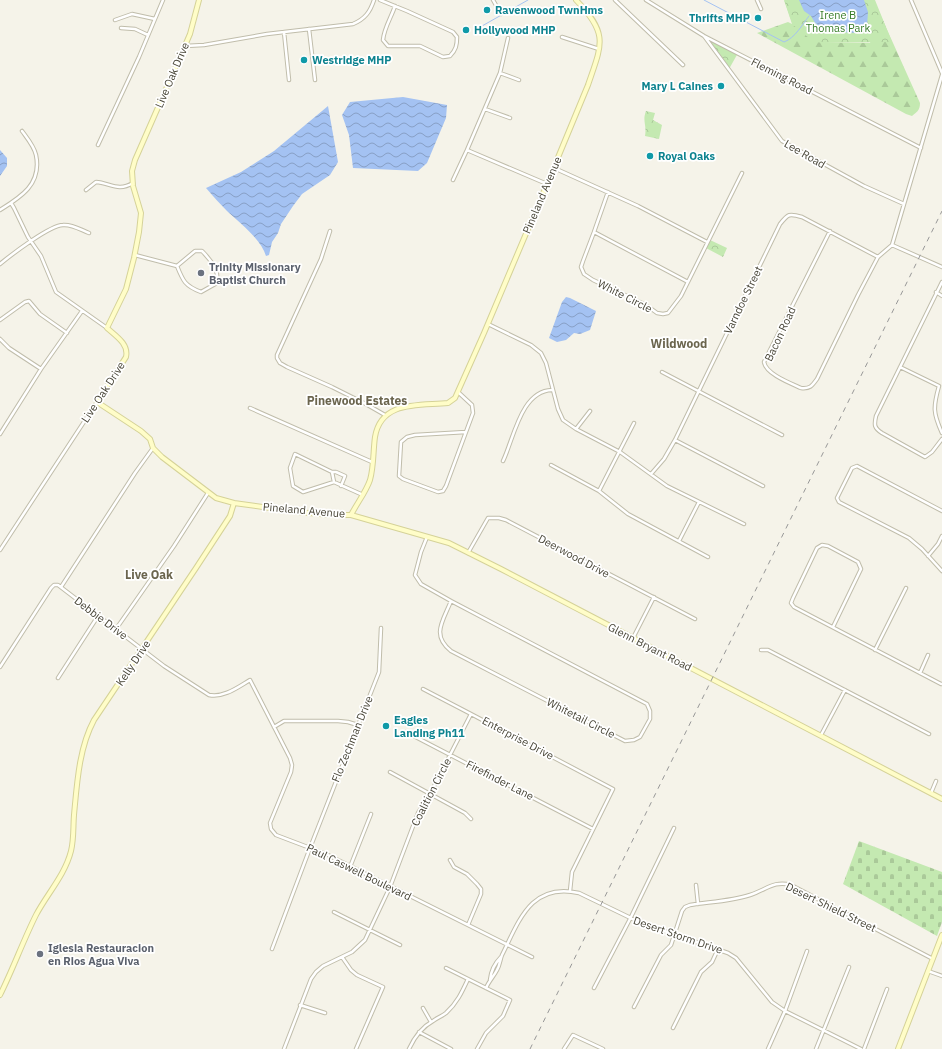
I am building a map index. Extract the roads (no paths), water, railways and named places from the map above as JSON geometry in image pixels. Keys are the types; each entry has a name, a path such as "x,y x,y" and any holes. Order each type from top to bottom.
{"street":[{"path":"98,145 163,0"},
{"name":"Live Oak Drive","path":"0,550 97,402 128,351 125,345 107,328 126,289 135,255 141,213 133,183 132,172 135,160 185,46 196,16 199,0"},
{"path":"185,46 204,45 284,32 353,24 361,21 367,15 374,0"},
{"path":"380,0 395,6 453,32 457,36 457,44 454,52 450,56 443,56 420,46 388,46 383,40 384,32 392,17 395,6"},
{"name":"Pineland Avenue","path":"234,503 298,512 351,515 369,482 375,436 378,426 385,415 409,406 448,404 455,398 554,168 588,85 599,49 600,39 594,21 576,0"},
{"path":"615,0 683,65"},
{"name":"Fleming Road","path":"646,0 704,36 921,148"},
{"path":"757,0 761,9"},
{"path":"878,257 892,245 942,74 911,0"},
{"path":"495,1 501,14"},
{"path":"115,20 132,14 155,20"},
{"path":"121,28 135,29 148,35"},
{"path":"309,29 315,80"},
{"path":"284,32 289,80"},
{"name":"Lee Road","path":"704,36 782,141 864,186 904,204"},
{"path":"562,37 599,49"},
{"path":"453,180 500,73 508,38"},
{"path":"500,73 519,80"},
{"path":"485,109 510,118"},
{"path":"0,210 26,192 33,182 36,155 22,131"},
{"path":"467,150 547,184"},
{"path":"554,168 638,206 707,242"},
{"name":"White Circle","path":"608,192 581,267 584,274 657,313 663,314 668,313 673,308 688,282 742,173"},
{"path":"86,190 96,182 120,188 126,187 133,183"},
{"path":"11,203 31,241 41,256 56,292 107,328"},
{"name":"Varndoe Street","path":"651,474 664,459 675,440 780,224 786,216 792,214 802,217 878,257"},
{"path":"0,264 31,241 61,224 69,225 89,233"},
{"path":"330,230 321,258 277,355 277,358 279,362 286,367 332,387 385,415"},
{"name":"Bacon Road","path":"830,231 764,362 765,367 770,372 801,388 807,389 811,387 817,379 878,257"},
{"path":"594,232 688,282"},
{"path":"892,245 920,256 942,268"},
{"path":"195,251 202,251 215,268 218,277 216,283 201,292 184,282 177,266 195,251"},
{"path":"135,255 177,266"},
{"path":"942,282 876,416 875,426 882,433 925,457 932,452 942,439"},
{"path":"936,292 942,296"},
{"path":"0,320 25,302 29,301 40,314 67,333"},
{"path":"0,434 41,370 82,311"},
{"path":"488,324 531,345 541,353 546,363 558,409 564,420 576,429 620,452 667,486 744,524"},
{"path":"0,339 41,370"},
{"path":"900,367 939,386 934,403 934,410 942,432"},
{"path":"662,372 782,435"},
{"path":"503,461 524,409 535,395 546,390 552,390"},
{"path":"457,392 472,405 473,413 466,432 443,491 438,492 403,479 399,476 401,442 407,436 466,432"},
{"path":"97,402 150,438 153,448 208,493 216,498 234,503"},
{"path":"250,408 372,462"},
{"path":"576,429 590,411"},
{"path":"599,491 634,423"},
{"path":"675,440 763,486"},
{"path":"62,587 131,479 153,448"},
{"name":"Pineland Avenue","path":"334,482 303,492 293,486 290,468 295,454 332,472 346,476 341,486"},
{"path":"551,465 599,491 628,514 708,557"},
{"path":"942,511 857,466 852,468 837,498 840,502 909,538 916,543 942,571"},
{"path":"332,472 334,482 363,495"},
{"path":"116,629 174,546 208,493"},
{"path":"679,541 699,502"},
{"name":"Kelly Drive","path":"0,996 37,914 69,857 73,840 78,778 86,735 94,720 230,516 234,503"},
{"name":"Glenn Bryant Road","path":"351,515 449,543 942,799"},
{"name":"Deerwood Drive","path":"468,553 488,518 499,518 506,520 695,619"},
{"name":"Whitetail Circle","path":"427,536 415,575 421,584 647,704 650,710 650,719 640,737 634,740 625,741 451,651 444,645 440,638 440,627 451,601"},
{"path":"928,556 938,544 942,536"},
{"path":"833,627 861,569 858,562 828,546 822,546 817,548 791,603 794,607 942,684"},
{"name":"Debbie Drive","path":"0,667 51,588 54,585 58,585 142,650 209,695 214,696 225,693 250,680"},
{"path":"876,650 906,588"},
{"path":"633,638 654,598"},
{"path":"58,678 98,616"},
{"name":"Flo Zechman Drive","path":"272,949 379,672 381,628"},
{"path":"761,650 768,650 929,734"},
{"path":"920,673 928,655"},
{"name":"Paul Caswell Boulevard","path":"250,680 290,758 292,765 291,772 270,823 271,829 276,835 326,854 532,957"},
{"name":"Enterprise Drive","path":"423,689 613,789 593,829"},
{"path":"821,735 844,690"},
{"name":"Coalition Circle","path":"284,1049 308,985 316,972 323,966 358,947 364,940 390,887 418,814 430,794 471,714"},
{"path":"274,727 284,721 338,721 358,725"},
{"name":"Firefinder Lane","path":"406,732 593,829"},
{"path":"390,772 466,813 471,819"},
{"path":"930,793 936,781"},
{"path":"350,867 371,814"},
{"path":"594,988 630,919 674,828"},
{"path":"570,891 572,872 593,829"},
{"path":"450,860 454,867 467,874 481,889 481,894 468,925"},
{"name":"Desert Shield Street","path":"674,935 682,911 685,907 749,895 776,884 783,883 810,894 933,958"},
{"path":"696,885 698,904"},
{"name":"Desert Storm Drive","path":"486,988 497,970 520,920 531,904 548,893 570,891 584,896 630,919 718,949 736,958 772,1002 785,1011 863,1049"},
{"path":"334,912 400,945"},
{"path":"634,1007 661,955 671,945 674,935"},
{"path":"898,1049 942,935"},
{"path":"673,1028 701,972 712,962 718,949"},
{"path":"768,1049 785,1011 807,951"},
{"path":"342,957 351,970 357,975 383,987 356,1049"},
{"name":"Desert Storm Drive","path":"490,981 495,962 502,957"},
{"path":"816,1049 849,967"},
{"path":"446,968 510,1000 503,1016 486,1033 477,1049"},
{"path":"928,971 942,976"},
{"path":"409,1049 419,1032 431,1022 445,1014 456,1003 468,979"},
{"path":"863,1049 887,989"},
{"path":"300,1005 325,1013"},
{"path":"423,1008 431,1022"},
{"path":"419,1032 451,1049"},
{"path":"564,1049 573,1035 603,1049"}],"water":[{"path":"799,0 864,0 868,12 867,26 864,30 857,33 838,32 820,27 815,23 811,16 804,11"},
{"path":"403,97 447,105 446,118 427,163 418,171 353,168 349,135 342,115 350,102"},
{"path":"328,106 338,162 330,175 302,194 281,224 278,233 272,242 269,255 266,256 260,243 255,237 227,211 206,188 241,172 274,151"},
{"path":"0,150 7,158 7,166 0,176"},
{"path":"566,297 596,311 590,330 580,334 574,333 566,340 557,342 549,338 562,302"}],"waterway":[{"path":"482,26 528,0"},
{"path":"704,0 784,42 795,34 809,16"}],"railway":[{"path":"530,1049 942,211"}],"place":[{"name":"Ravenwood TwnHms","path":"487,10"},
{"name":"Thrifts MHP","path":"758,18"},
{"name":"Hollywood MHP","path":"466,30"},
{"name":"Westridge MHP","path":"304,60"},
{"name":"Mary L Caines","path":"721,86"},
{"name":"Royal Oaks","path":"650,156"},
{"name":"Trinity Missionary Baptist Church","path":"201,273"},
{"name":"Eagles Landing Ph11","path":"386,726"},
{"name":"Iglesia Restauracion en Rios Agua Viva","path":"40,954"}],"district":[{"name":"Wildwood","path":"679,344"},
{"name":"Pinewood Estates","path":"357,401"},
{"name":"Live Oak","path":"149,575"}],"park label":[{"name":"Irene B Thomas Park","path":"838,21"}]}
